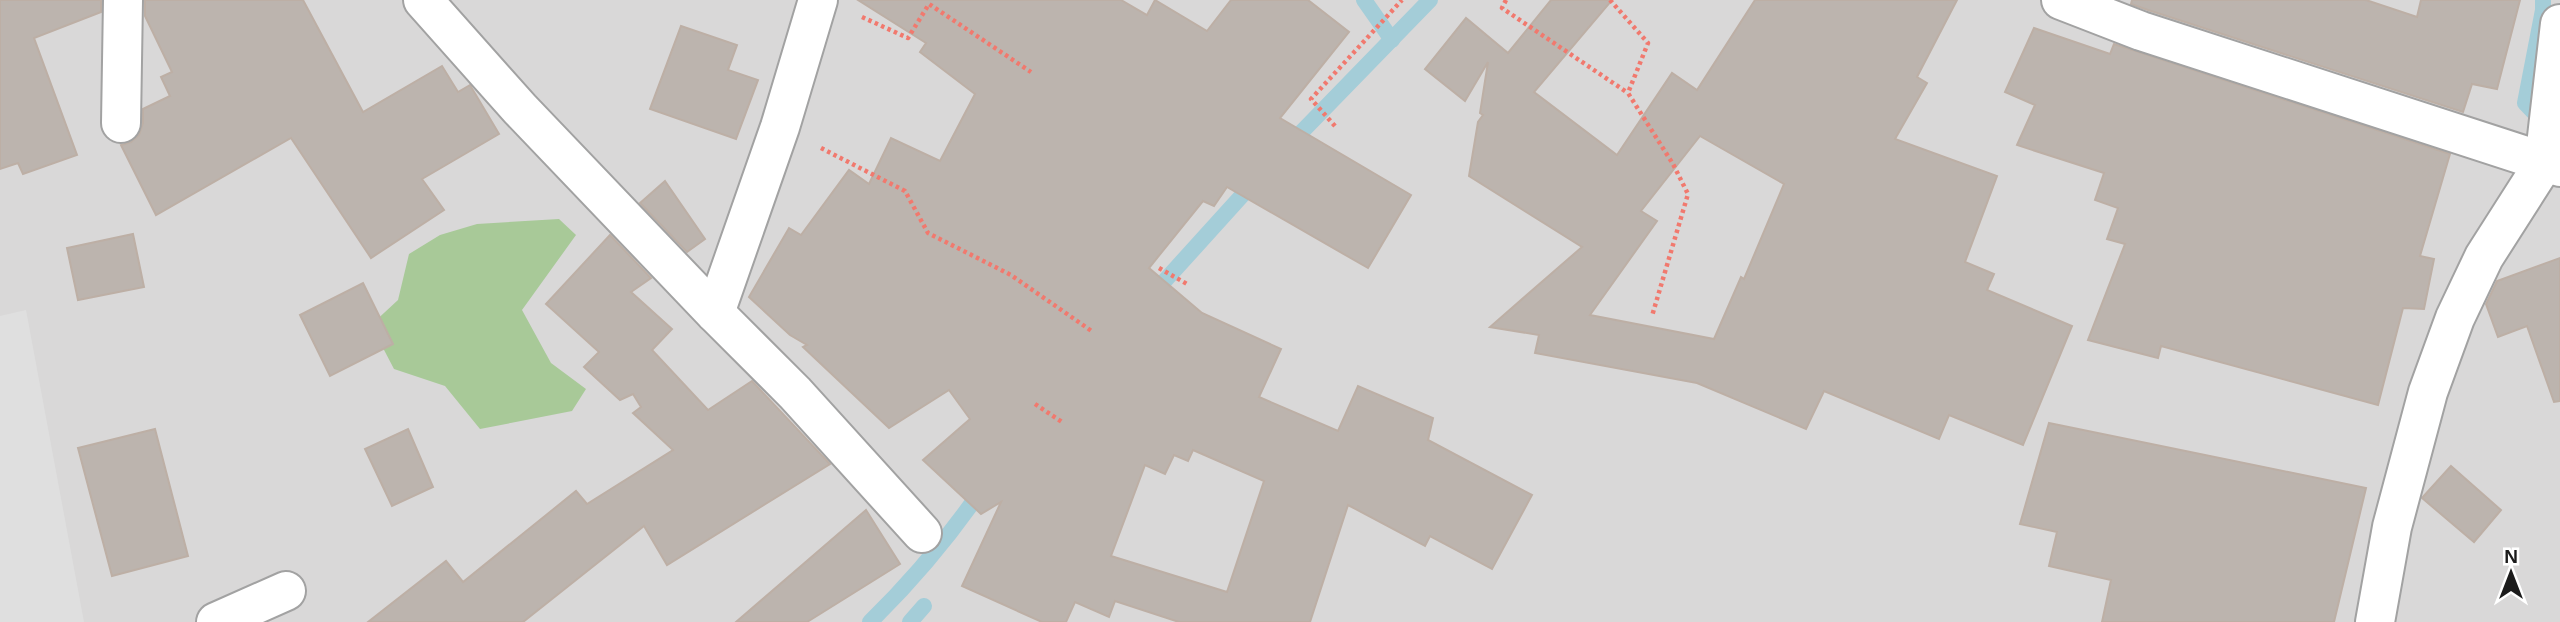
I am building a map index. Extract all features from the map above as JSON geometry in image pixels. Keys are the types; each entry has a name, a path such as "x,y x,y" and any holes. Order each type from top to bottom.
{"street":[{"path":"121,123 123,0"},
{"path":"423,0 548,139 795,393 922,533"},
{"path":"715,313 780,127 818,0"},
{"path":"2060,0 2141,31 2552,165"},
{"path":"2375,622 2392,527 2428,392 2455,318 2484,257 2552,165 2560,24"},
{"path":"216,622 286,592"}],"path":[{"path":"1335,126 1311,99 1402,0"},
{"path":"1506,0 1502,8 1628,93 1673,164 1688,194 1652,316"},
{"path":"1610,0 1648,43 1628,93"},
{"path":"859,16 908,38 929,4 1031,72"},
{"path":"780,127 905,191 928,233 1011,275 1093,332"},
{"path":"1159,268 1187,284"},
{"path":"1035,404 1062,422"}],"shaded area":[{"path":"0,0 2560,0 2560,622 0,622"},
{"path":"26,310 84,622 0,622 0,316"}],"green space":[{"path":"559,219 576,235 522,310 551,363 586,389 572,411 480,429 445,386 394,369 371,325 398,300 409,254 440,235 477,224"}],"building":[{"path":"0,0 101,0 101,12 34,38 77,155 23,174 18,163 0,169"},
{"path":"145,0 303,0 363,112 442,66 458,92 470,85 499,134 422,179 444,210 371,258 291,138 156,215 121,145 131,142 139,135 143,123 143,109 170,96 161,77 172,72 145,16"},
{"path":"858,0 1121,0 1147,15 1155,0 1207,31 1231,0 1308,0 1349,32 1280,118 1411,195 1368,268 1227,187 1214,206 1203,201 1149,268 1202,313 1281,349 1259,397 1338,431 1358,386 1433,418 1428,440 1532,495 1492,569 1430,536 1425,546 1348,505 1310,622 1179,622 1115,601 1109,617 1075,602 1066,622 1042,622 962,586 1001,502 981,514 923,460 970,419 949,390 889,428 803,347 807,345 790,335 749,297 789,228 801,235 849,170 869,184 891,138 940,161 975,94 920,52 926,43","holes":["1193,450 1264,481 1227,592 1111,556 1145,465 1165,474 1174,455 1188,461"]},
{"path":"1551,0 1612,0 1534,92 1617,155 1672,73 1697,90 1755,0 1957,0 1917,77 1927,83 1895,139 1997,176 1965,262 1994,274 1987,290 2072,326 2023,445 1949,415 1939,439 1824,391 1806,429 1697,383 1535,353 1539,335 1490,327 1582,247 1469,176 1478,122 1483,115 1480,113 1488,62 1465,101 1425,69 1466,18 1508,53","holes":["1700,136 1784,184 1744,279 1741,277 1714,339 1590,315 1657,221 1641,211"]},
{"path":"2132,0 2366,0 2417,17 2421,0 2520,0 2497,89 2472,84 2463,112 2148,10 2131,4"},
{"path":"681,26 737,45 728,70 758,80 736,139 650,109"},
{"path":"2034,28 2110,54 2114,44 2450,154 2420,256 2434,259 2424,309 2403,308 2378,405 2161,346 2158,358 2088,340 2125,244 2107,239 2118,208 2095,200 2104,173 2017,145 2035,105 2005,92"},
{"path":"665,181 705,239 687,252 640,203"},
{"path":"133,234 144,287 78,300 67,248"},
{"path":"610,235 651,278 631,292 672,329 652,350 708,410 752,381 830,464 667,565 644,526 523,622 368,622 446,561 463,582 576,491 587,504 673,450 633,413 641,407 633,394 620,400 584,367 599,352 546,304"},
{"path":"2560,258 2560,401 2554,402 2527,326 2498,337 2486,304 2497,281"},
{"path":"363,283 393,344 330,376 300,315"},
{"path":"2049,423 2366,488 2334,622 2102,622 2111,580 2049,566 2057,532 2020,524"},
{"path":"155,429 188,556 112,576 78,448"},
{"path":"408,429 433,487 392,506 365,449"},
{"path":"2451,466 2501,510 2474,542 2422,498"},
{"path":"866,510 900,564 807,622 736,622"}],"waterway":[{"path":"1364,0 1392,40"},
{"path":"1288,146 1430,0"},
{"path":"2543,0 2525,103 2545,124"},
{"path":"1151,296 1256,180"},
{"path":"870,622 929,558 982,489"},
{"path":"910,622 924,606"}]}
